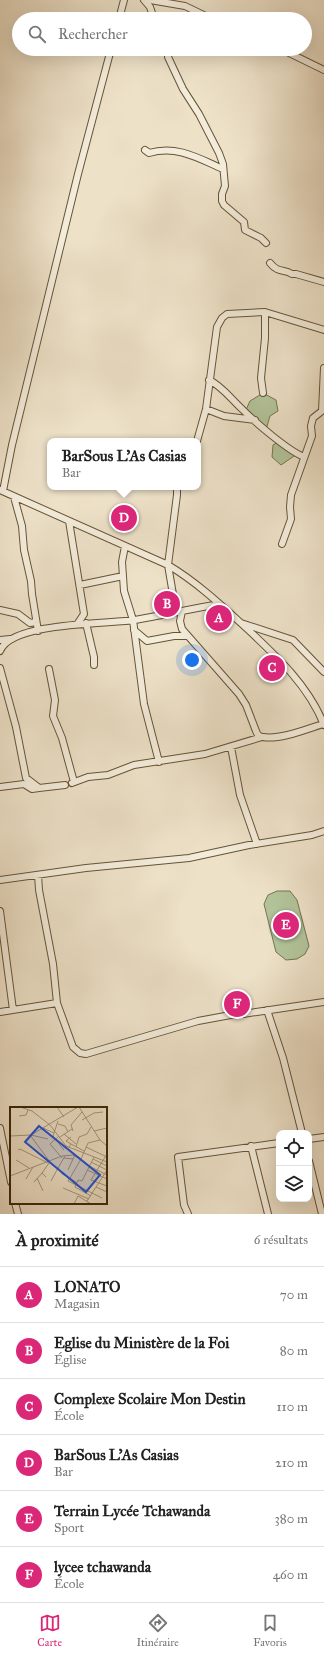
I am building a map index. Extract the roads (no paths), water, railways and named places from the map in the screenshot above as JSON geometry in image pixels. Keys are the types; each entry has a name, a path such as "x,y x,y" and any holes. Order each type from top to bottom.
{"street":[{"path":"120,12 124,0"},
{"path":"144,0 150,7 152,12"},
{"path":"150,0 185,6 197,12"},
{"path":"49,669 55,700 53,716 62,738 73,782 88,777 108,775 134,765 159,762 231,747 262,737 278,736 324,724 319,711 307,691 278,658 240,622 180,572 168,565 14,497 2,490 78,174 109,56"},
{"path":"168,56 183,89 199,114 219,153 223,164 225,186 222,194 222,201 224,205 244,222 245,230 261,238 266,243"},
{"path":"296,56 324,70"},
{"path":"145,150 149,153 161,149 172,150 191,155 223,169"},
{"path":"270,263 277,270 324,282"},
{"path":"198,438 206,410 217,327 222,318 228,314 265,312 324,330"},
{"path":"263,393 261,378 265,338 265,312"},
{"path":"282,544 291,519 291,495 312,436 311,426 313,418 323,413 324,368"},
{"path":"209,380 216,383 255,420 297,454 304,457"},
{"path":"206,410 224,416 255,420"},
{"path":"177,490 168,565 182,629 239,694 248,710 256,731 262,737"},
{"path":"14,497 22,526 24,550 31,581 38,631"},
{"path":"69,521 84,614 88,622 94,665"},
{"path":"125,546 123,555 124,591 133,620 144,704 159,762"},
{"path":"80,585 123,576"},
{"path":"203,607 210,596"},
{"path":"0,640 78,623 133,620 219,604"},
{"path":"0,610 18,614 30,624 36,622"},
{"path":"78,623 84,614"},
{"path":"240,622 293,640 324,672"},
{"path":"134,630 147,640"},
{"path":"137,651 141,644 147,640 174,636 187,636"},
{"path":"0,652 10,639"},
{"path":"0,668 16,727 26,778 38,788"},
{"path":"231,747 240,795 256,844"},
{"path":"0,787 24,784 32,789 65,785"},
{"path":"0,880 86,868 189,858 256,844 312,835 324,831"},
{"path":"38,875 39,890 53,964 57,1003 73,1047 80,1053 86,1054 198,1022 236,1014 324,1002"},
{"path":"0,911 13,1010"},
{"path":"0,1012 57,1003"},
{"path":"267,1010 283,1058 301,1130"},
{"path":"0,1128 10,1177"},
{"path":"312,1138 324,1137"},
{"path":"188,1214 184,1205 178,1157 276,1143"},
{"path":"251,1146 268,1214"},
{"path":"310,1166 322,1214"},
{"path":"15,1204 18,1214"}],"place":[{"name":"BarSous L'As Casias","path":"124,518"},
{"name":"Eglise du Ministère de la Foi","path":"167,604"},
{"name":"LONATO","path":"219,618"},
{"name":"Complexe Scolaire Mon Destin","path":"272,668"},
{"name":"Terrain Lycée Tchawanda","path":"286,925"},
{"name":"lycee tchawanda","path":"237,1004"}]}
